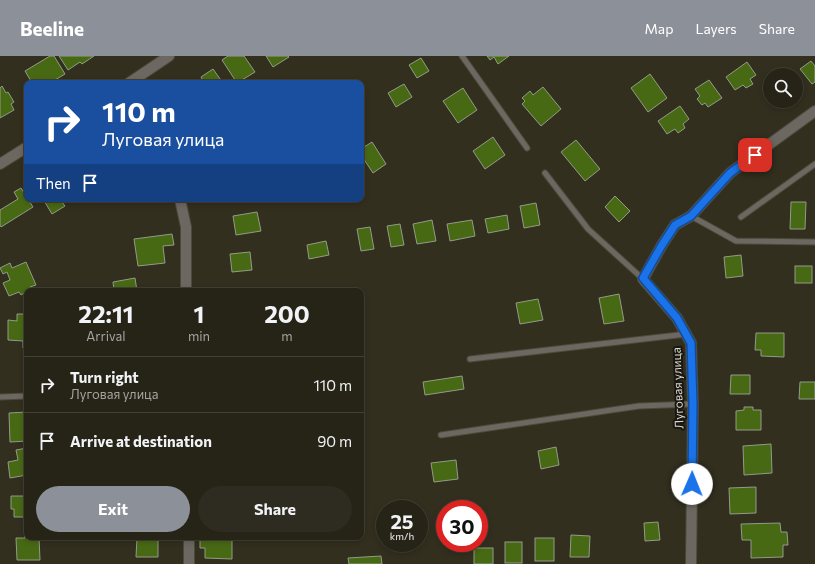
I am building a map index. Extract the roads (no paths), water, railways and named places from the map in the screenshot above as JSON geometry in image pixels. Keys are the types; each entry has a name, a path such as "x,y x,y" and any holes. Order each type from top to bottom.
{"street":[{"path":"133,80 169,56"},
{"path":"643,278 675,225 691,216 730,173 815,111"},
{"path":"0,164 24,149"},
{"path":"181,202 186,227 186,288"},
{"name":"Луговая улица","path":"643,278 677,318 691,343 693,404 690,564"},
{"path":"189,540 189,564"}],"lane":[{"path":"462,56 527,148"},
{"path":"742,217 815,164"},
{"path":"545,173 588,229 643,278"},
{"path":"691,216 736,241 815,242"},
{"path":"470,359 687,334"},
{"path":"0,398 24,396"},
{"path":"441,435 639,406 693,404"}]}
